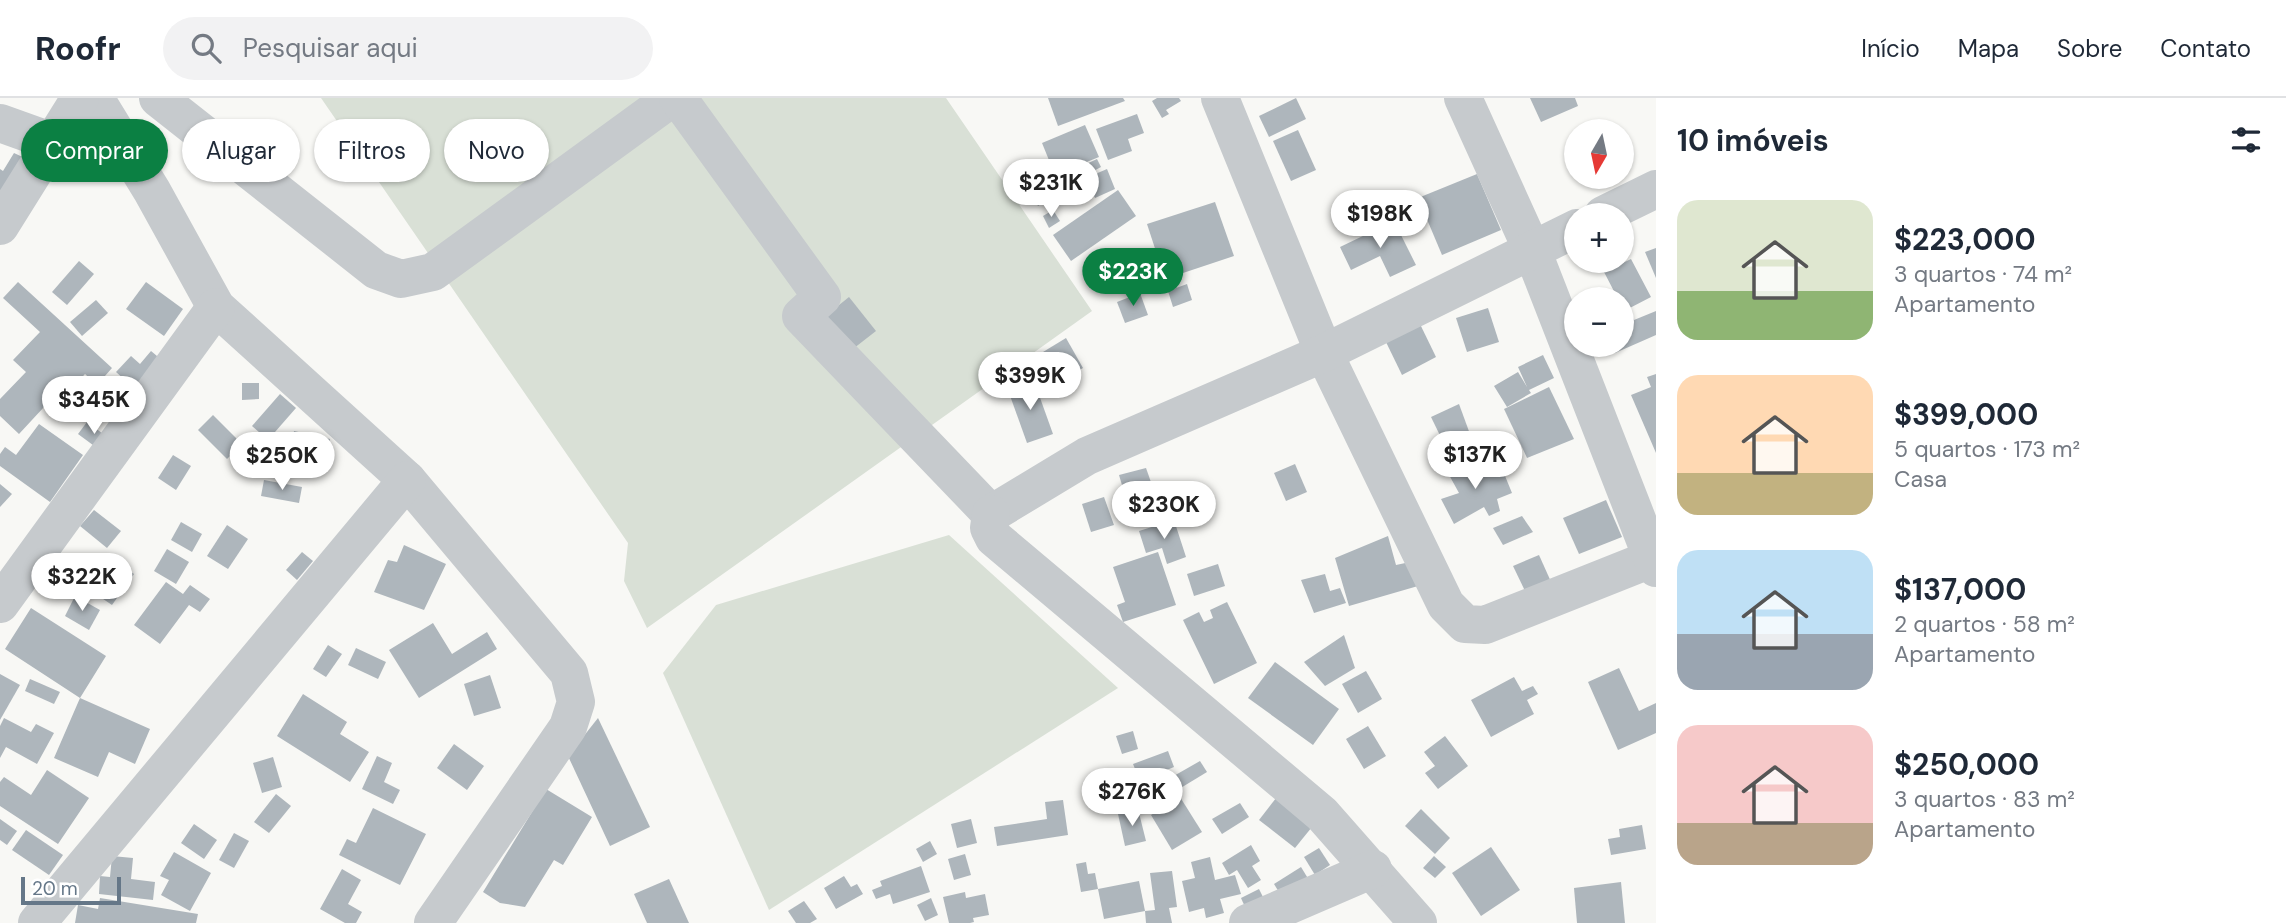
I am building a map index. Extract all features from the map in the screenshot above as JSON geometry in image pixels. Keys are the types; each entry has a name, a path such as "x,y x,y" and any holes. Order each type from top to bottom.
{"street":[{"path":"67,119 80,98"},
{"path":"95,98 159,203 216,307 407,480 569,673 576,702 568,727 433,923"},
{"path":"158,98 376,270 401,279 433,272 672,98"},
{"path":"678,98 821,297 801,316 991,513"},
{"path":"1220,98 1324,353 1446,605 1465,624 1485,625 1653,563 1532,250 1463,98"},
{"path":"0,123 21,131"},
{"path":"0,226 27,182"},
{"path":"1627,203 1656,189"},
{"path":"991,513 1087,457 1324,353 1564,234"},
{"path":"0,604 216,307"},
{"path":"37,923 407,480"},
{"path":"991,513 989,528 994,538 1322,814 1418,923"},
{"path":"1248,923 1373,869"}],"shaded area":[{"path":"321,98 946,98 1092,311 647,628 624,581 628,543 379,182 430,182 430,119 335,119"},
{"path":"949,535 1118,688 769,910 663,673 716,605"}],"building":[{"path":"1048,98 1123,98 1125,101 1058,126"},
{"path":"1157,98 1179,98 1181,101 1166,110 1169,114 1162,118 1152,101"},
{"path":"1296,98 1306,119 1269,137 1259,116"},
{"path":"1530,98 1575,98 1578,106 1541,122"},
{"path":"1137,114 1144,133 1128,139 1132,151 1108,160 1096,129"},
{"path":"1085,125 1099,157 1055,175 1042,143"},
{"path":"1298,130 1316,170 1291,181 1273,141"},
{"path":"14,153 21,156 21,174 0,211 0,169 3,171"},
{"path":"1097,159 1101,167 1088,174 1084,165"},
{"path":"1107,169 1115,189 1095,198 1086,178"},
{"path":"1477,174 1501,230 1442,255 1418,198"},
{"path":"1041,181 1051,198 1038,206 1028,189"},
{"path":"1118,190 1136,216 1071,261 1053,235"},
{"path":"1215,202 1234,256 1165,279 1147,224"},
{"path":"1053,210 1060,221 1049,228 1043,216"},
{"path":"1394,221 1416,265 1390,277 1380,256 1351,270 1340,247"},
{"path":"1656,248 1656,278 1645,252"},
{"path":"79,261 94,274 67,305 52,292"},
{"path":"1634,265 1651,297 1634,306 1634,287 1612,287 1605,273 1634,273"},
{"path":"18,282 112,368 97,385 85,374 70,390 77,398 57,420 44,407 19,434 0,416 0,399 26,372 13,360 40,332 3,298"},
{"path":"146,282 183,309 164,336 126,309"},
{"path":"1187,284 1192,300 1173,307 1168,291"},
{"path":"1140,293 1148,315 1125,323 1117,302"},
{"path":"849,297 876,331 849,352 823,318"},
{"path":"96,300 108,313 82,336 70,322"},
{"path":"1488,308 1499,342 1467,352 1456,318"},
{"path":"1656,311 1656,335 1634,345 1634,320"},
{"path":"1419,322 1436,357 1402,375 1385,340"},
{"path":"1066,338 1083,368 1060,381 1043,352"},
{"path":"151,351 163,361 136,390 116,372 131,356 140,364"},
{"path":"1543,355 1554,378 1529,390 1531,393 1507,407 1494,386 1518,372 1527,387 1518,367"},
{"path":"1656,374 1656,453 1631,395 1651,387 1647,377"},
{"path":"1034,381 1053,434 1027,443 1008,390"},
{"path":"242,383 259,383 259,399 242,400"},
{"path":"1549,387 1574,439 1527,458 1504,409"},
{"path":"280,394 296,408 268,440 252,426"},
{"path":"1459,404 1474,445 1450,456 1431,417"},
{"path":"213,415 242,444 227,459 198,430"},
{"path":"87,422 110,439 101,451 78,434"},
{"path":"39,424 83,455 50,502 0,466 0,454 5,447 16,455"},
{"path":"294,431 330,439 326,458 290,450"},
{"path":"173,455 191,466 176,490 158,478"},
{"path":"1480,457 1489,477 1503,471 1512,493 1497,499 1500,511 1489,516 1484,507 1454,524 1441,499 1459,493 1448,473"},
{"path":"1295,464 1307,492 1286,501 1274,473"},
{"path":"1146,468 1152,485 1124,492 1119,475"},
{"path":"264,480 302,487 299,503 261,496"},
{"path":"0,484 12,494 0,507"},
{"path":"1205,488 1209,506 1180,514 1175,495"},
{"path":"1151,494 1157,514 1128,522 1122,503"},
{"path":"1104,497 1114,525 1091,532 1082,504"},
{"path":"1606,500 1622,537 1579,554 1563,518"},
{"path":"94,510 121,531 107,548 80,526"},
{"path":"1522,516 1533,532 1503,545 1493,528"},
{"path":"1174,520 1186,557 1167,564 1162,548 1146,553 1139,531"},
{"path":"181,522 202,534 192,552 171,540"},
{"path":"227,525 248,539 228,569 207,556"},
{"path":"1388,536 1396,565 1410,562 1418,586 1349,606 1335,558"},
{"path":"404,545 446,564 424,610 374,592 388,560 397,562"},
{"path":"167,549 189,562 176,584 154,571"},
{"path":"302,552 313,561 297,580 286,570"},
{"path":"1158,552 1176,605 1123,622 1117,605 1125,602 1113,567"},
{"path":"102,553 134,574 112,605 81,584"},
{"path":"1539,555 1552,584 1526,593 1513,566"},
{"path":"1218,564 1225,586 1194,596 1187,574"},
{"path":"1325,574 1330,591 1340,588 1346,603 1314,613 1301,580"},
{"path":"166,582 183,594 190,585 210,599 200,612 189,605 160,644 134,625"},
{"path":"75,596 100,610 89,630 65,616"},
{"path":"1227,602 1257,663 1214,684 1183,620 1199,612 1204,622 1213,618 1210,610"},
{"path":"31,608 106,656 80,698 5,649"},
{"path":"433,623 452,654 487,632 497,649 419,698 389,650"},
{"path":"1344,635 1355,668 1325,686 1304,662"},
{"path":"328,645 342,654 326,677 313,669"},
{"path":"356,648 386,662 378,679 348,665"},
{"path":"1275,662 1339,709 1313,745 1248,698"},
{"path":"1619,668 1639,711 1656,703 1656,733 1618,750 1588,682"},
{"path":"1366,671 1382,699 1358,713 1342,684"},
{"path":"0,674 20,685 0,720"},
{"path":"490,675 501,708 474,716 464,684"},
{"path":"1514,677 1522,691 1533,686 1538,694 1527,700 1534,714 1491,737 1471,700"},
{"path":"30,679 60,692 54,704 25,691"},
{"path":"303,694 347,722 340,734 369,752 350,782 277,736"},
{"path":"80,698 150,729 135,764 109,752 98,777 54,758"},
{"path":"4,718 31,732 36,724 54,733 37,764 6,747 0,758 0,726"},
{"path":"598,718 650,827 610,846 568,756"},
{"path":"1368,726 1386,756 1364,769 1346,739"},
{"path":"1133,731 1138,749 1122,754 1116,736"},
{"path":"1445,736 1468,766 1438,789 1425,773 1435,766 1424,752"},
{"path":"454,744 484,766 467,790 437,768"},
{"path":"1168,751 1174,767 1140,781 1133,764"},
{"path":"377,756 392,763 384,782 400,790 393,804 362,789"},
{"path":"273,757 282,787 262,793 253,763"},
{"path":"1200,761 1207,772 1179,789 1172,777"},
{"path":"47,770 89,798 58,844 0,806 0,782 4,777 31,795"},
{"path":"1134,781 1140,798 1107,809 1101,791"},
{"path":"546,789 592,817 563,865 554,860 525,907 500,903 483,892"},
{"path":"1280,793 1316,822 1295,848 1259,820"},
{"path":"276,794 291,806 269,833 254,822"},
{"path":"1180,797 1202,832 1172,850 1151,815"},
{"path":"1063,800 1068,835 997,846 994,827 1047,819 1045,802"},
{"path":"1240,803 1249,817 1222,834 1212,819"},
{"path":"373,808 426,834 400,885 339,855 347,839 356,843"},
{"path":"1138,809 1146,841 1125,846 1118,814"},
{"path":"1421,809 1450,838 1435,854 1405,826"},
{"path":"0,819 17,831 7,845 0,840"},
{"path":"971,819 977,843 957,848 951,824"},
{"path":"194,824 217,840 204,859 181,843"},
{"path":"1642,825 1646,849 1611,855 1608,839 1620,837 1619,829"},
{"path":"26,830 63,855 49,875 12,850"},
{"path":"234,833 249,841 234,868 219,860"},
{"path":"930,841 937,854 923,862 916,849"},
{"path":"1251,845 1260,861 1252,866 1261,880 1248,888 1237,870 1229,875 1222,863"},
{"path":"1491,847 1520,890 1481,916 1452,873"},
{"path":"1319,848 1330,865 1315,875 1304,857"},
{"path":"174,852 211,873 190,911 161,895 169,880 160,876"},
{"path":"965,854 971,875 954,880 948,859"},
{"path":"112,856 133,858 131,879 155,882 153,900 99,894 100,876 110,877"},
{"path":"1434,856 1446,867 1435,878 1423,868"},
{"path":"1210,857 1215,880 1235,875 1241,894 1220,899 1224,913 1206,918 1204,908 1189,912 1182,881 1195,878 1191,862"},
{"path":"1086,862 1088,874 1095,873 1098,889 1081,892 1076,864"},
{"path":"921,866 930,892 893,904 890,894 876,899 872,890 882,886 880,881"},
{"path":"1301,867 1312,885 1285,902 1274,884"},
{"path":"342,869 361,880 348,904 362,912 356,923 345,923 320,909"},
{"path":"1172,871 1177,907 1169,908 1172,923 1146,923 1145,911 1155,910 1150,873"},
{"path":"844,876 851,887 857,884 863,894 836,909 824,888"},
{"path":"669,879 689,923 647,923 634,894"},
{"path":"1139,881 1145,911 1104,919 1098,889"},
{"path":"1621,882 1625,923 1577,923 1574,888"},
{"path":"1259,889 1264,899 1245,907 1241,898"},
{"path":"965,892 966,898 985,894 989,915 973,918 974,922 970,923 949,923 943,897"},
{"path":"100,898 198,914 196,923 75,923 78,905 98,909"},
{"path":"931,898 938,915 925,921 917,905"},
{"path":"804,901 817,919 810,923 796,923 788,911"}]}
